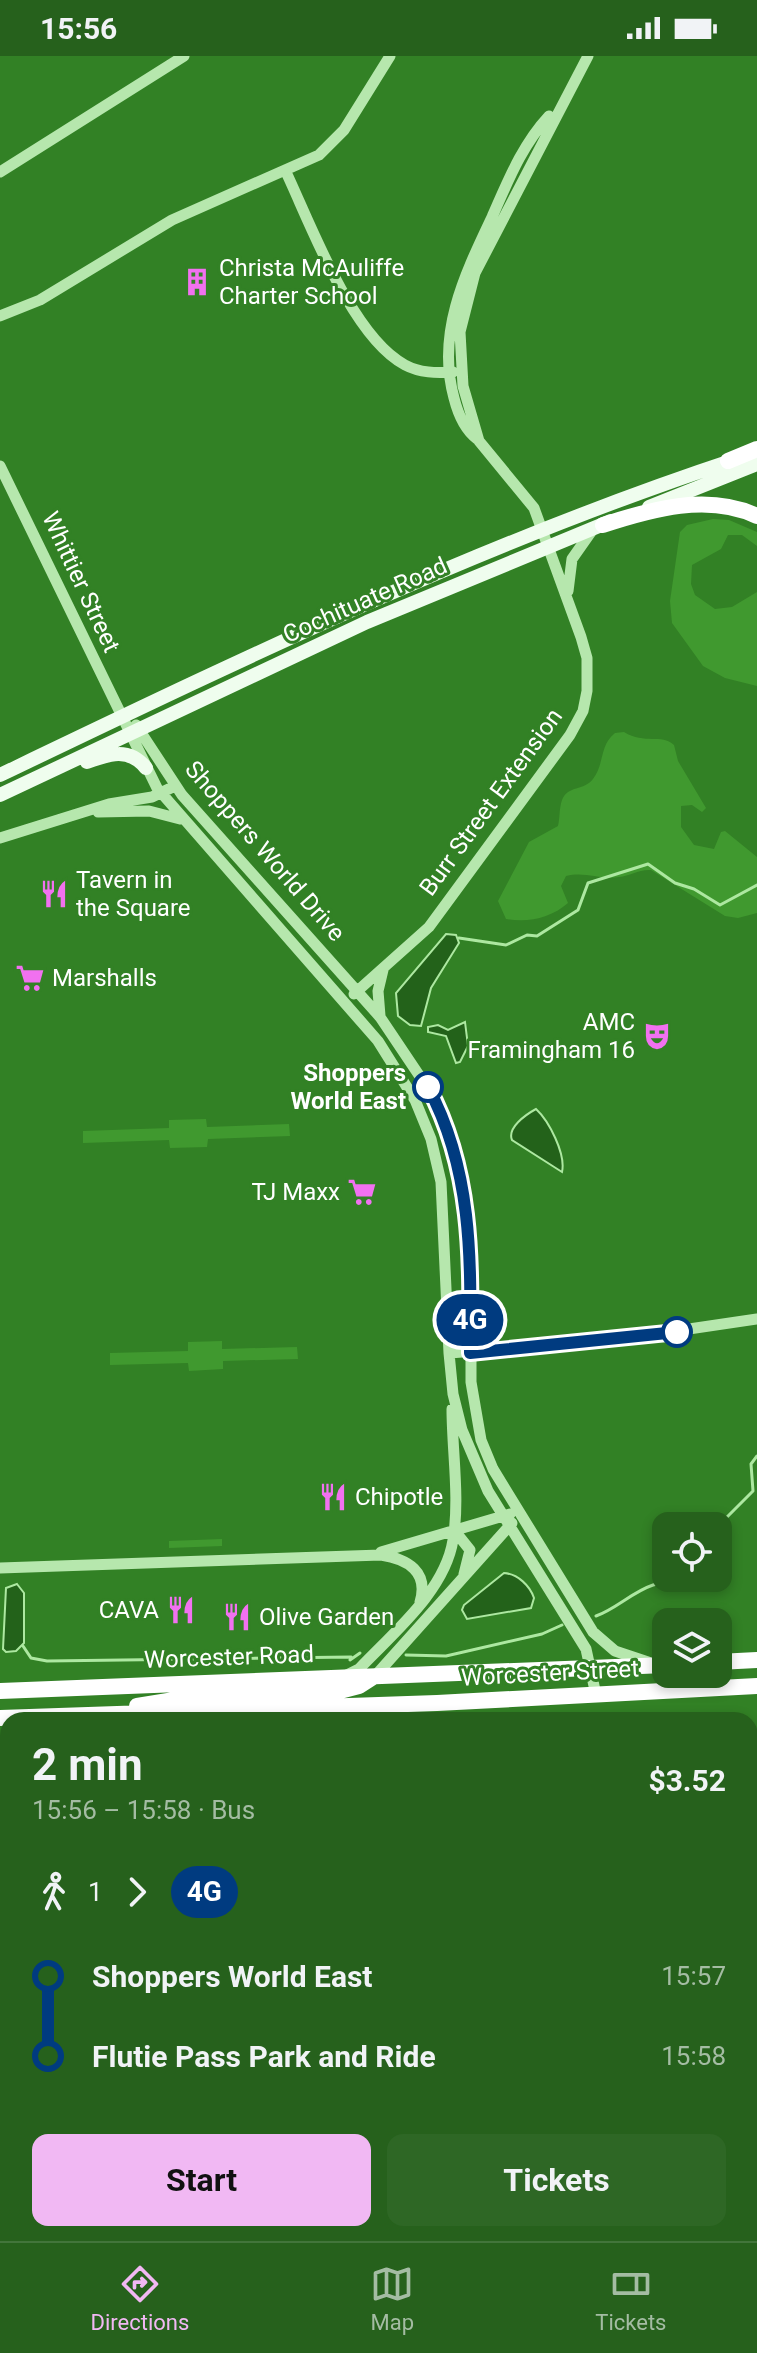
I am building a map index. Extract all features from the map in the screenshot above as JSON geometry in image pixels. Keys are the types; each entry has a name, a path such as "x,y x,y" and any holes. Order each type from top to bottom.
{"highway":[{"path":"728,461 757,451"},
{"path":"603,525 657,510 701,504 728,506 757,516"},
{"path":"732,1661 757,1660"},
{"name":"Worcester Street","path":"460,1672 652,1666"},
{"name":"Worcester Road","path":"0,1691 460,1672"},
{"path":"112,1712 175,1699 342,1692 376,1675"},
{"name":"Worcester Street","path":"186,1712 393,1705 757,1686"}],"main road":[{"name":"Cochituate Road","path":"0,775 368,601 542,529 728,461"},
{"name":"Cochituate Road","path":"0,795 407,604 757,464"},
{"path":"15,788 111,754 131,756 146,768"}],"street":[{"path":"0,172 184,56"},
{"path":"0,316 40,300 172,220 310,161 337,140 390,56"},
{"path":"286,172 336,280 356,314 402,364 421,371 455,372 470,286 560,104 588,56"},
{"name":"Burr Street Extension","path":"345,1002 433,922 574,729 583,711 587,658 542,529 532,505 479,441 455,372"},
{"name":"Whittier Street","path":"0,466 122,716"},
{"path":"570,608 568,576 574,553 583,538 603,525"},
{"name":"Shoppers World Drive","path":"122,716 175,786 380,1017 431,1093 457,1161 470,1236 470,1353 473,1403 481,1440 493,1469 599,1639 624,1655 652,1662"},
{"name":"Shoppers World Drive","path":"134,730 146,768 161,793 345,1002 396,1066 420,1110 434,1149 444,1213 452,1380 454,1530 444,1568 420,1602 359,1669 337,1677"},
{"path":"0,838 161,793 175,786"},
{"path":"78,814 149,811 189,824"},
{"path":"380,1017 378,991 383,969"},
{"path":"449,1353 601,1342 757,1319"},
{"name":"Shoppers World Drive","path":"452,1380 468,1449 507,1521 584,1645 592,1668 596,1695"},
{"path":"376,1675 460,1582 507,1521 519,1512"},
{"path":"368,1555 454,1530 507,1521"},
{"path":"454,1530 467,1543 470,1553 460,1582"},
{"path":"0,1568 368,1555 400,1559 415,1567 423,1585 420,1602"}],"shaded area":[{"path":"713,519 729,520 757,532 757,546 742,535 728,535 721,549 692,565 691,584 695,595 715,609 732,607 757,592 757,686 725,678 703,666 672,623 670,601 680,532 687,525"},
{"path":"624,732 674,745 678,761 706,808 702,812 692,805 681,806 681,827 694,845 714,849 721,832 725,831 757,857 757,913 738,918 725,916 647,870 612,878 580,874 566,876 561,886 568,903 539,918 506,919 498,901 529,842 558,826 565,795 593,779 610,738 615,733"},
{"path":"446,934 456,935 459,943 431,988 421,1026 410,1025 398,1016 396,993"},
{"path":"465,1022 468,1046 460,1062 456,1063 446,1036 428,1032 428,1027 438,1025 448,1030"},
{"path":"536,1109 555,1138 562,1172 512,1140 514,1126"},
{"path":"206,1119 207,1127 289,1124 290,1136 208,1139 207,1147 170,1148 169,1140 83,1143 83,1131 169,1128 169,1120"},
{"path":"222,1341 222,1349 297,1347 298,1359 223,1361 223,1369 189,1371 188,1363 110,1365 110,1353 188,1351 188,1342"},
{"path":"222,1539 222,1546 169,1548 169,1541"},
{"path":"504,1573 519,1578 530,1589 534,1598 531,1608 467,1619 462,1610 464,1605"},
{"path":"17,1584 24,1593 24,1643 16,1651 6,1652 3,1649 6,1588"}],"waterway":[{"path":"459,938 506,945 527,935 537,936 578,910 588,883 648,864 675,883 694,889 720,905 757,885"},
{"path":"732,1512 753,1491 751,1464 757,1456"},
{"path":"596,1616 652,1585"},
{"path":"406,1655 446,1656 542,1634 562,1625"},
{"path":"23,1646 31,1658 47,1661 351,1657"},
{"path":"350,1660 360,1653"}],"bus line":[{"name":"4G","path":"428,1087 451,1140 466,1205 471,1255 470,1353 554,1347 677,1332"}],"place":[{"name":"Christa McAuliffe Charter School","path":"197,282"},
{"name":"Tavern in the Square","path":"54,894"},
{"name":"Marshalls","path":"30,978"},
{"name":"AMC Framingham 16","path":"657,1036"},
{"name":"Shoppers World East","path":"428,1087"},
{"name":"TJ Maxx","path":"362,1192"},
{"name":"Chipotle","path":"333,1497"},
{"name":"CAVA","path":"181,1610"},
{"name":"Olive Garden","path":"237,1617"}]}
